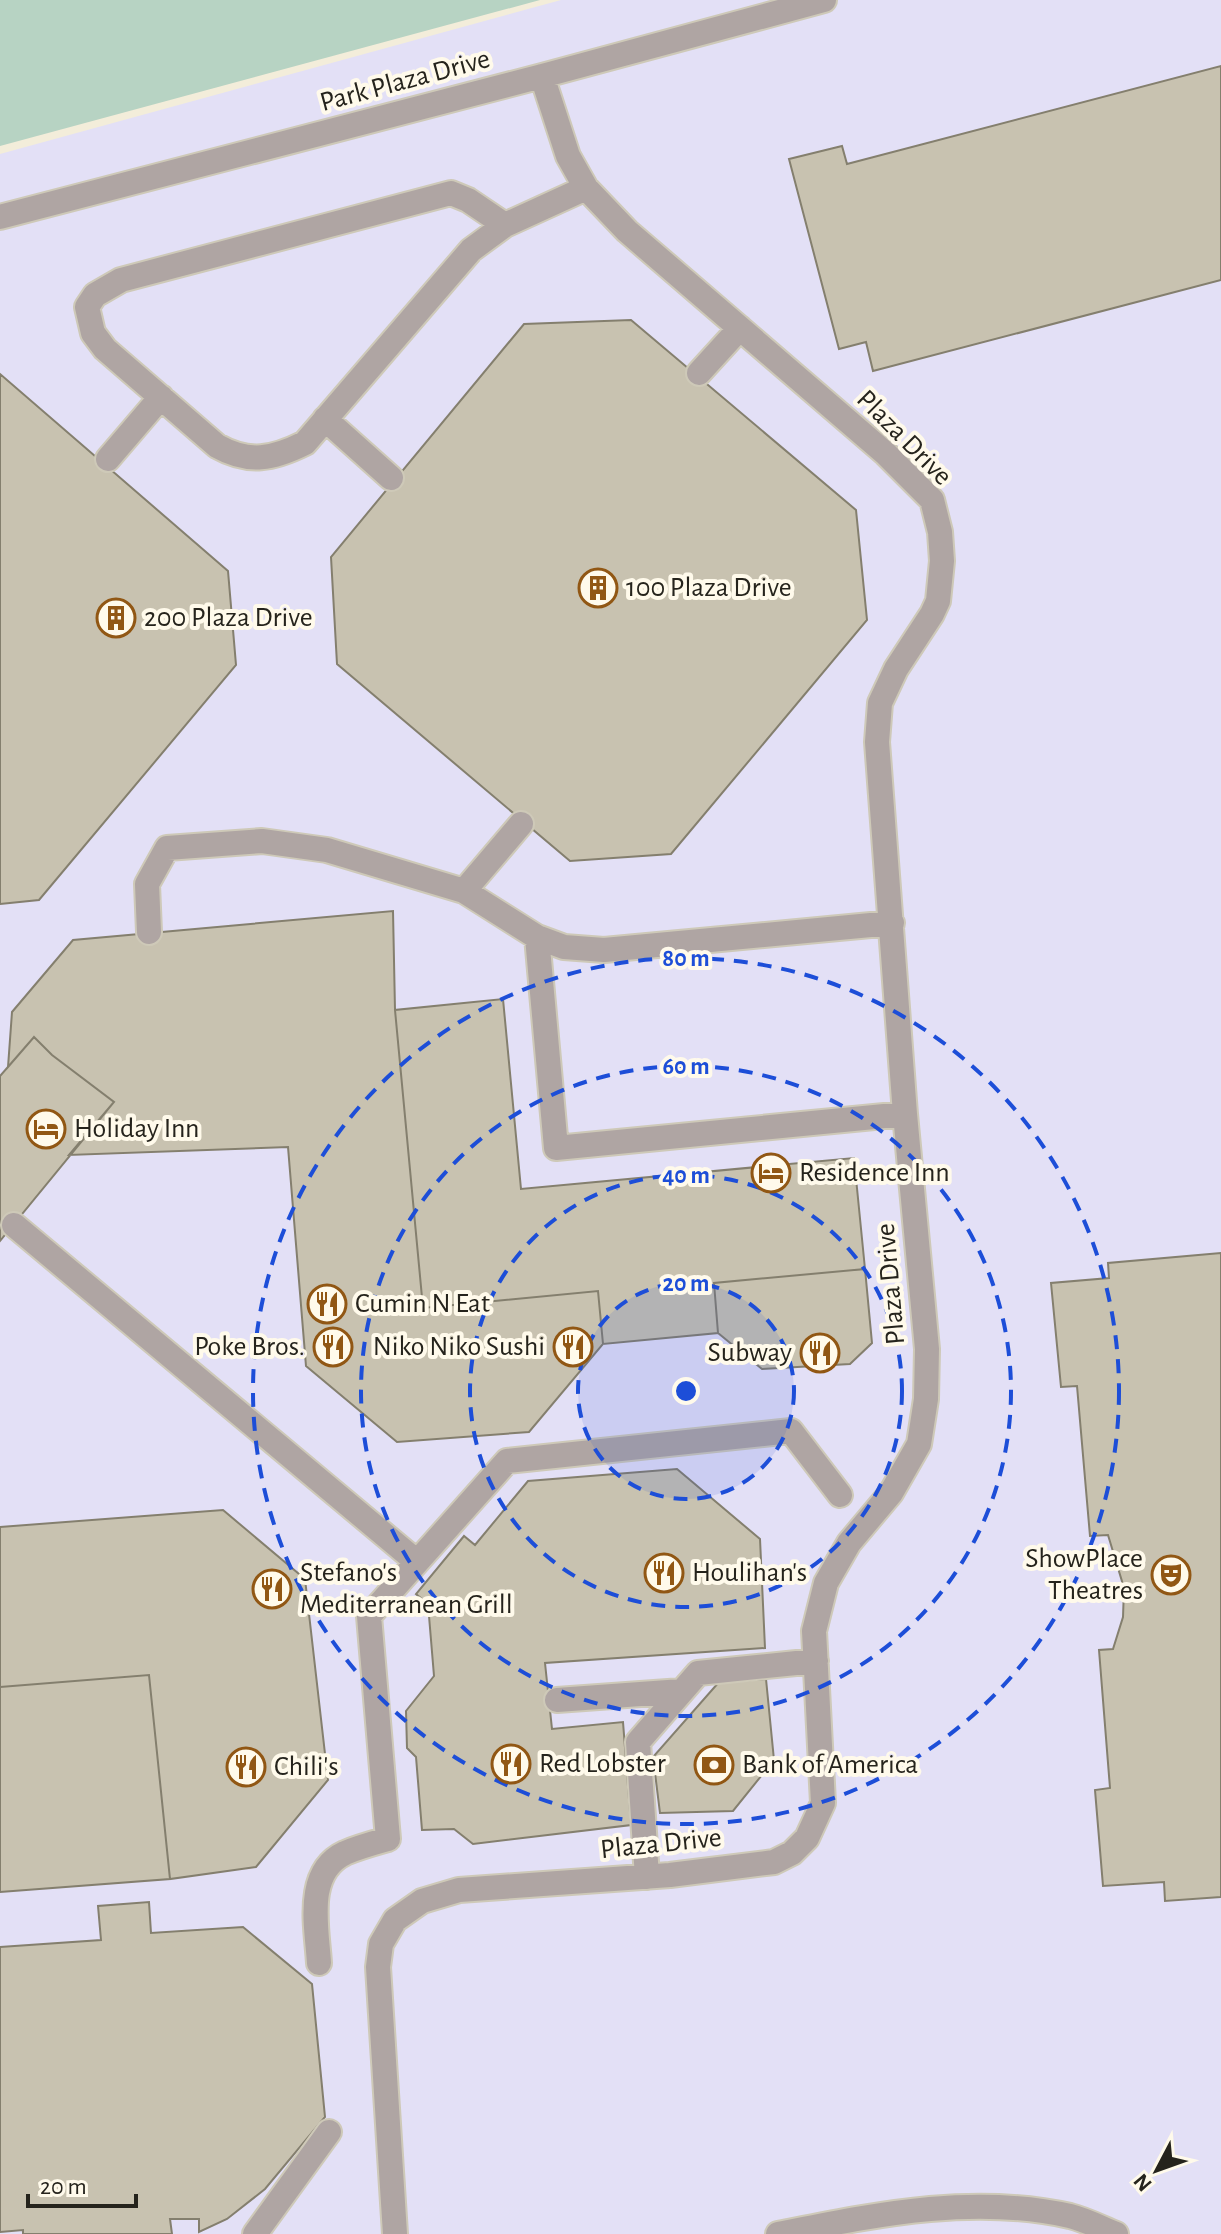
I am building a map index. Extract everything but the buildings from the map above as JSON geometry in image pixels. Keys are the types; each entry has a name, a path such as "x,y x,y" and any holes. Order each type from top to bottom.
{"street":[{"name":"Park Plaza Drive","path":"0,217 824,0"},
{"name":"Plaza Drive","path":"395,2234 378,1967 381,1944 395,1920 422,1901 459,1890 647,1877 774,1862 792,1853 807,1838 823,1803 814,1631 826,1583 849,1543 891,1493 919,1444 926,1399 927,1349 905,1114 877,742 880,703 896,669 938,601 942,561 938,521 932,500 886,454 627,231 586,188 568,156 542,76"},
{"path":"505,225 468,200 451,193 121,280 95,295 87,307 93,333 105,349 217,446 238,458 279,455 305,443 471,250 505,225 586,188"},
{"path":"699,373 740,328"},
{"path":"108,459 161,397"},
{"path":"325,419 391,478"},
{"path":"464,891 521,824"},
{"path":"149,932 147,884 167,848 262,841 327,850 464,891 537,937 564,947 604,950 892,923"},
{"path":"537,937 556,1148 905,1114"},
{"path":"14,1225 417,1562"},
{"path":"319,1963 315,1897 324,1872 342,1854 388,1839 369,1616 507,1461 791,1431 840,1495"},
{"path":"647,1877 638,1742 698,1673 816,1661"},
{"path":"557,1700 682,1691"},
{"path":"255,2234 329,2132"},
{"path":"778,2234 873,2215 939,2207 1005,2206 1073,2216 1116,2234"}],"shaded area":[{"path":"561,0 1221,0 1221,2234 0,2234 0,154"}],"green space":[{"path":"0,0 540,0 0,146"}],"place":[{"name":"100 Plaza Drive","path":"598,588"},
{"name":"200 Plaza Drive","path":"116,618"},
{"name":"Holiday Inn","path":"46,1129"},
{"name":"Residence Inn","path":"771,1173"},
{"name":"Cumin N Eat","path":"327,1304"},
{"name":"Poke Bros.","path":"333,1347"},
{"name":"Niko Niko Sushi","path":"573,1347"},
{"name":"Subway","path":"820,1353"},
{"name":"Houlihan's","path":"664,1573"},
{"name":"ShowPlace Theatres","path":"1171,1575"},
{"name":"Stefano's Mediterranean Grill","path":"272,1589"},
{"name":"Red Lobster","path":"511,1764"},
{"name":"Bank of America","path":"714,1765"},
{"name":"Chili's","path":"246,1767"}]}
